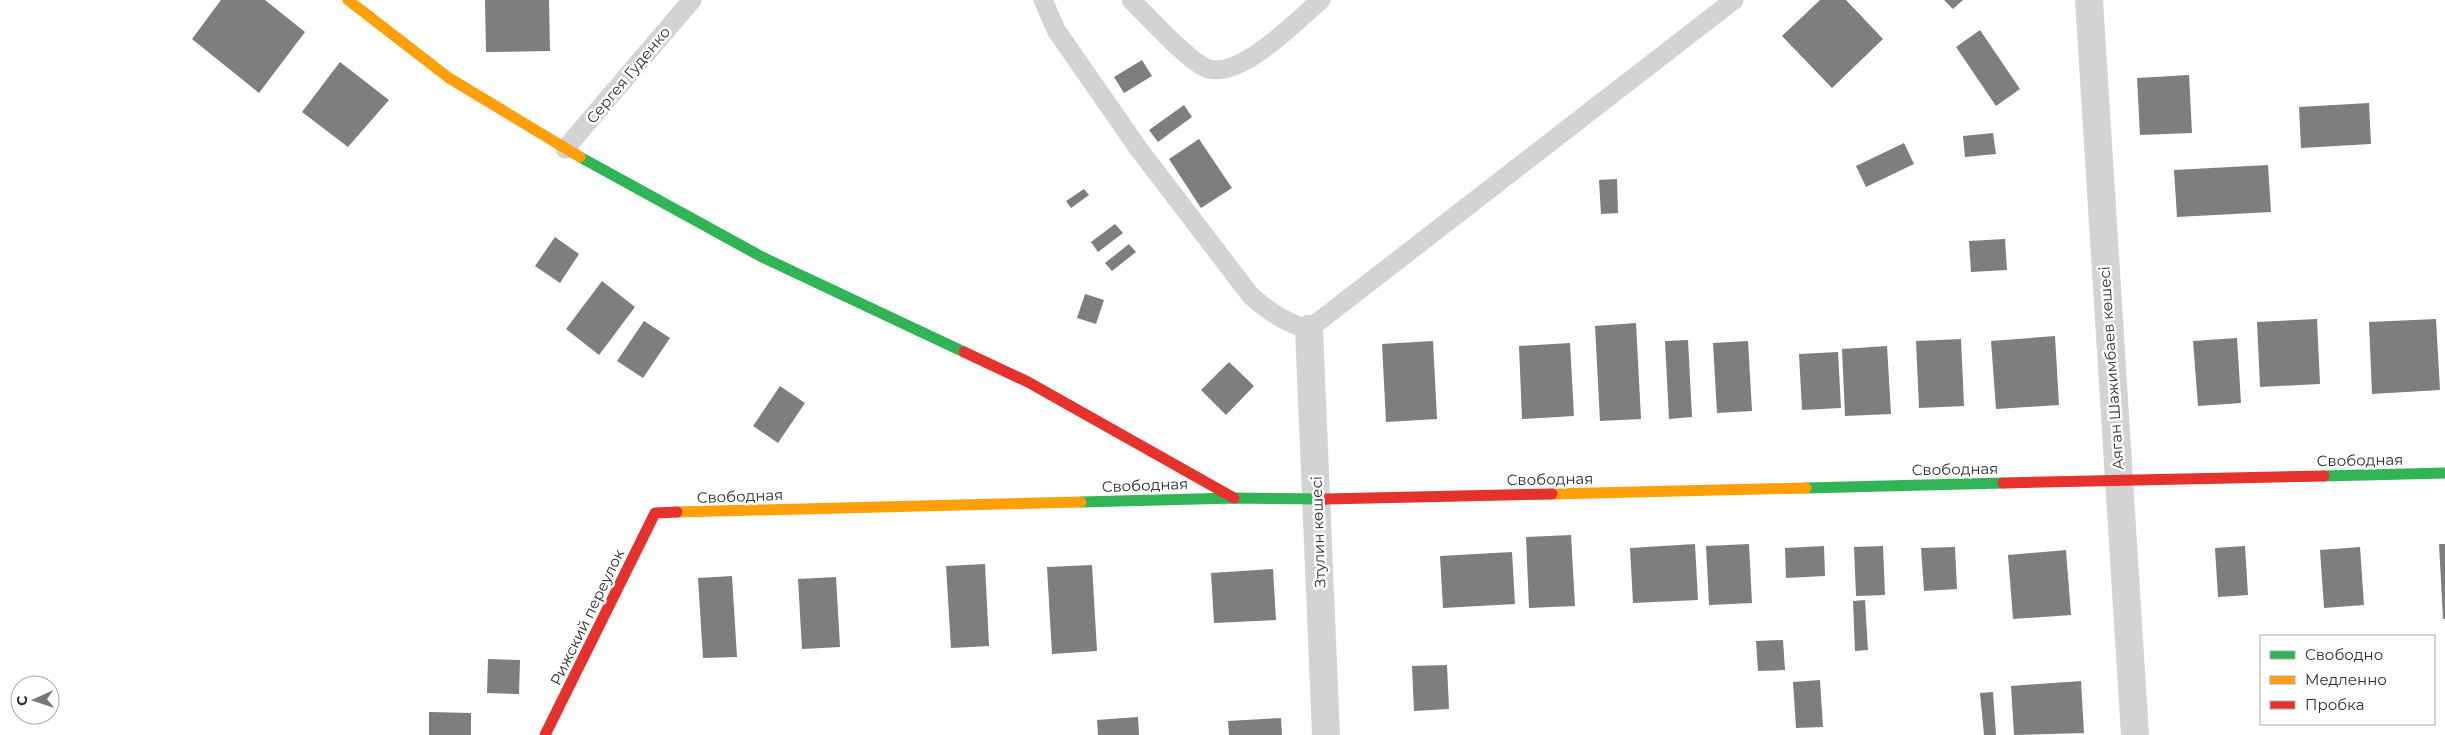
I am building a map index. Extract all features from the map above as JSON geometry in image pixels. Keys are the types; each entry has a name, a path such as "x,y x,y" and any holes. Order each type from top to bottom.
{"street":[{"path":"348,0 449,78 565,149 762,257 1028,382 1234,498"},
{"name":"Аяган Шажимбаев көшесі","path":"2089,0 2135,735"},
{"name":"Зтулин көшесі","path":"1309,329 1326,735"},
{"name":"Свободная","path":"655,513 1234,498 1316,499 2445,473"},
{"name":"Рижский переулок","path":"545,735 655,513"}],"lane":[{"name":"Сергея Гуденко","path":"565,149 692,0"},
{"path":"1043,0 1056,30 1138,148 1251,296 1274,315 1291,324 1309,329 1734,0"},
{"path":"1131,0 1190,56 1203,67 1214,71 1225,70 1249,59 1321,0"}],"building":[{"path":"221,0 265,0 305,32 259,93 192,39"},
{"path":"485,0 549,0 550,51 486,52"},
{"path":"1820,0 1846,0 1883,39 1832,88 1782,36"},
{"path":"1944,0 1963,0 1953,9"},
{"path":"1980,30 2020,89 1996,106 1956,47"},
{"path":"1142,60 1152,76 1124,93 1114,77"},
{"path":"340,62 389,100 348,147 302,112"},
{"path":"2189,75 2192,133 2140,135 2137,78"},
{"path":"2369,103 2371,144 2301,148 2299,107"},
{"path":"1184,105 1192,117 1158,142 1149,130"},
{"path":"1993,133 1996,154 1965,157 1963,136"},
{"path":"1199,139 1232,188 1201,208 1169,159"},
{"path":"1904,143 1914,164 1866,187 1856,166"},
{"path":"2268,165 2271,212 2177,217 2174,170"},
{"path":"1617,179 1618,213 1601,214 1599,180"},
{"path":"1084,189 1089,195 1071,208 1066,201"},
{"path":"1115,224 1123,233 1098,252 1091,242"},
{"path":"555,237 579,254 560,283 535,266"},
{"path":"2005,239 2007,270 1971,272 1969,241"},
{"path":"1129,244 1136,252 1112,271 1105,263"},
{"path":"602,281 635,307 599,355 566,329"},
{"path":"1085,294 1104,300 1096,324 1077,318"},
{"path":"2317,319 2320,384 2260,387 2257,322"},
{"path":"2436,319 2440,390 2372,394 2369,322"},
{"path":"644,321 670,338 643,378 617,361"},
{"path":"1636,323 1641,419 1600,421 1595,326"},
{"path":"2055,336 2059,405 1996,409 1991,341"},
{"path":"2237,338 2241,403 2198,406 2193,341"},
{"path":"1961,339 1964,406 1919,408 1916,341"},
{"path":"1688,340 1692,417 1669,419 1665,341"},
{"path":"1433,341 1437,419 1386,422 1382,344"},
{"path":"1748,341 1752,411 1717,413 1713,343"},
{"path":"1570,343 1574,416 1522,419 1519,346"},
{"path":"1887,346 1891,414 1845,416 1842,349"},
{"path":"1838,352 1841,408 1802,410 1799,354"},
{"path":"1229,362 1254,386 1226,415 1201,390"},
{"path":"780,386 805,403 778,443 753,426"},
{"path":"1571,535 1575,606 1529,608 1526,537"},
{"path":"1695,544 1698,600 1633,603 1630,548"},
{"path":"1749,544 1752,603 1709,605 1706,546"},
{"path":"2439,544 2445,544 2445,619 2443,619"},
{"path":"1824,546 1825,576 1786,578 1785,548"},
{"path":"1883,546 1885,595 1856,596 1854,547"},
{"path":"2245,546 2248,595 2218,597 2215,548"},
{"path":"1955,547 1957,589 1924,591 1921,548"},
{"path":"2360,547 2364,605 2324,608 2320,550"},
{"path":"2066,550 2071,615 2013,619 2008,555"},
{"path":"1512,552 1515,604 1443,608 1440,556"},
{"path":"985,564 989,646 951,648 946,566"},
{"path":"1092,565 1097,651 1052,654 1047,567"},
{"path":"1273,569 1276,620 1214,623 1211,573"},
{"path":"732,576 737,657 703,658 698,578"},
{"path":"836,577 840,647 802,649 798,579"},
{"path":"1865,600 1868,650 1855,651 1853,601"},
{"path":"1783,640 1785,670 1758,671 1756,641"},
{"path":"488,659 520,660 519,694 487,693"},
{"path":"1447,665 1449,709 1414,711 1412,666"},
{"path":"1820,680 1823,727 1796,728 1793,682"},
{"path":"2081,681 2084,733 2014,735 2011,686"},
{"path":"1993,692 1996,735 1984,735 1980,693"},
{"path":"429,712 471,713 471,735 429,735"},
{"path":"1138,717 1139,735 1098,735 1097,720"},
{"path":"1281,718 1282,735 1229,735 1228,721"}],"traffic: fast":[{"path":"580,157 762,257 964,352"},
{"path":"2324,476 2445,473"},
{"path":"1806,488 2003,483"},
{"path":"1081,502 1234,498 1326,499"}],"traffic: slow":[{"path":"348,0 449,78 580,157"},
{"path":"1552,494 1806,488"},
{"path":"677,512 1081,502"}],"traffic: jam":[{"path":"964,352 1028,382 1234,498"},
{"path":"2003,483 2324,476"},
{"path":"1326,499 1552,494"},
{"path":"545,735 655,513 677,512"}]}
